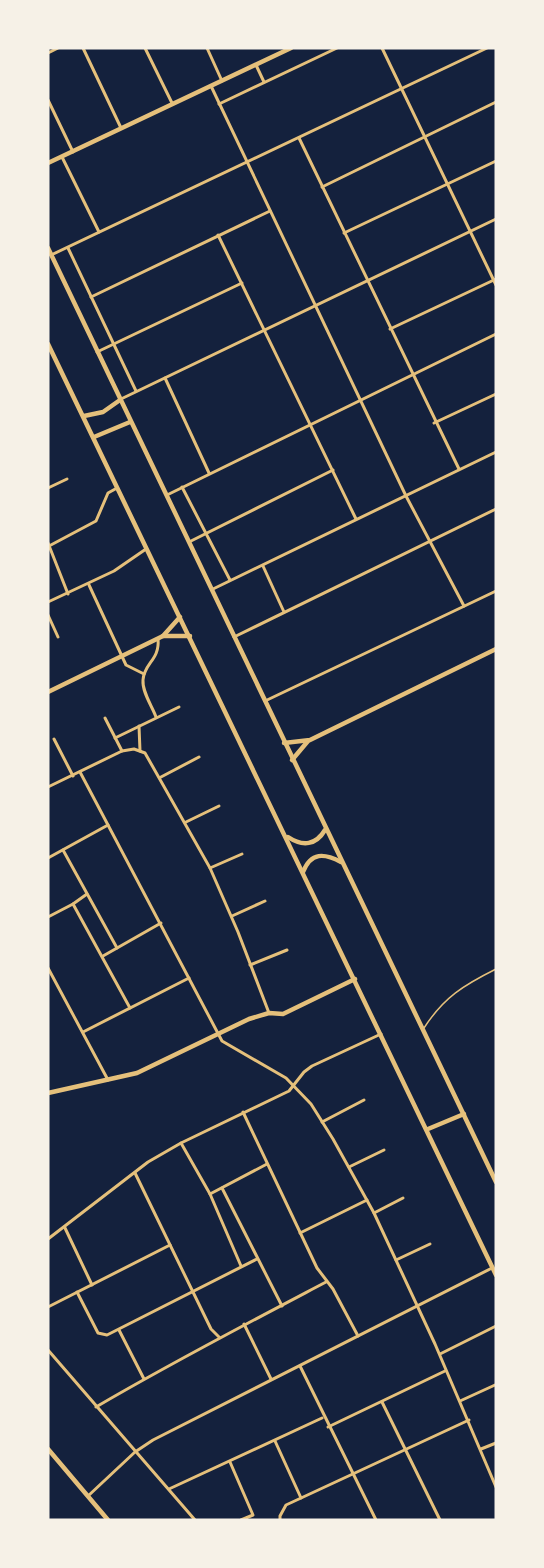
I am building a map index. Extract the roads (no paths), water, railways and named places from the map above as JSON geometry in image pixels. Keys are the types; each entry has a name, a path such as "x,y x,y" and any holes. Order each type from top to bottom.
{"main road":[{"path":"49,163 291,48"},
{"path":"48,248 496,1182"},
{"path":"48,344 428,1129 496,1275"},
{"path":"84,416 103,412 120,400"},
{"path":"94,437 130,422"},
{"path":"48,692 158,639 180,617"},
{"path":"163,636 190,636"},
{"path":"284,743 310,740 494,650"},
{"path":"292,760 310,740"},
{"path":"286,835 299,843 308,844 321,837 326,830"},
{"path":"303,872 309,860 315,856 327,855 341,862"},
{"path":"48,1093 109,1081 150,1068 218,1034 269,1013 283,1014 355,979"},
{"path":"428,1129 464,1114"},
{"path":"48,1449 108,1520"}],"street":[{"path":"48,53 58,48"},
{"path":"83,48 121,128"},
{"path":"145,48 172,103"},
{"path":"207,48 222,81"},
{"path":"219,104 337,48"},
{"path":"382,48 496,285"},
{"path":"51,255 487,48"},
{"path":"256,65 264,83"},
{"path":"211,86 406,496 464,606"},
{"path":"48,100 73,152"},
{"path":"322,187 496,102"},
{"path":"298,138 434,423 459,469"},
{"path":"62,157 99,232"},
{"path":"344,233 496,161"},
{"path":"91,297 270,211"},
{"path":"120,400 496,219"},
{"path":"218,236 356,519"},
{"path":"68,248 136,391"},
{"path":"390,329 495,279"},
{"path":"97,352 242,284"},
{"path":"167,495 496,334"},
{"path":"165,378 210,473"},
{"path":"434,423 496,394"},
{"path":"213,589 496,452"},
{"path":"190,541 333,470"},
{"path":"48,488 67,479"},
{"path":"68,594 48,544 96,521 108,493 118,487"},
{"path":"182,487 230,580"},
{"path":"234,637 496,509"},
{"path":"48,602 89,585 148,548"},
{"path":"262,566 284,612"},
{"path":"89,585 126,665 144,674"},
{"path":"265,702 496,591"},
{"path":"48,615 58,637"},
{"path":"156,717 143,686 144,674 158,653 158,639"},
{"path":"494,650 496,657"},
{"path":"115,738 179,707"},
{"path":"105,718 122,751"},
{"path":"139,726 141,751 161,777 210,868 232,916 269,1013"},
{"path":"54,738 73,776"},
{"path":"48,787 122,751 141,751"},
{"path":"161,777 200,757"},
{"path":"80,772 218,1034 227,1045 279,1072 295,1086 322,1122 349,1167 374,1213 440,1354 445,1371 469,1420 496,1487"},
{"path":"185,822 219,806"},
{"path":"48,858 108,825"},
{"path":"63,850 117,948"},
{"path":"210,868 242,854"},
{"path":"48,917 87,894"},
{"path":"232,916 265,901"},
{"path":"73,904 130,1008"},
{"path":"102,957 161,923"},
{"path":"250,964 286,950"},
{"path":"48,968 109,1081"},
{"path":"83,1032 189,978"},
{"path":"48,1239 135,1173 181,1143 295,1086 304,1072 312,1066 381,1034"},
{"path":"322,1122 364,1100"},
{"path":"243,1112 300,1233 358,1336"},
{"path":"181,1143 210,1194 242,1266"},
{"path":"349,1167 384,1150"},
{"path":"210,1194 267,1164"},
{"path":"135,1173 211,1329 219,1337"},
{"path":"222,1188 282,1306"},
{"path":"374,1213 403,1198"},
{"path":"300,1233 367,1200"},
{"path":"65,1228 92,1285"},
{"path":"396,1260 430,1244"},
{"path":"48,1306 170,1245"},
{"path":"77,1292 98,1333 107,1335 257,1259"},
{"path":"88,1496 135,1452 153,1440 493,1268"},
{"path":"96,1407 144,1379 202,1350 219,1337 326,1282"},
{"path":"243,1324 271,1379"},
{"path":"440,1354 496,1326"},
{"path":"120,1330 144,1379"},
{"path":"48,1352 195,1520"},
{"path":"300,1366 323,1417 376,1520"},
{"path":"328,1426 445,1371"},
{"path":"460,1401 495,1385"},
{"path":"382,1402 439,1520"},
{"path":"169,1489 323,1417"},
{"path":"280,1520 283,1508 352,1473 469,1420"},
{"path":"274,1441 302,1498"},
{"path":"481,1450 496,1443"},
{"path":"230,1462 253,1515 242,1520"}],"lane":[{"path":"423,1029 443,1001 469,982 496,969"}]}
